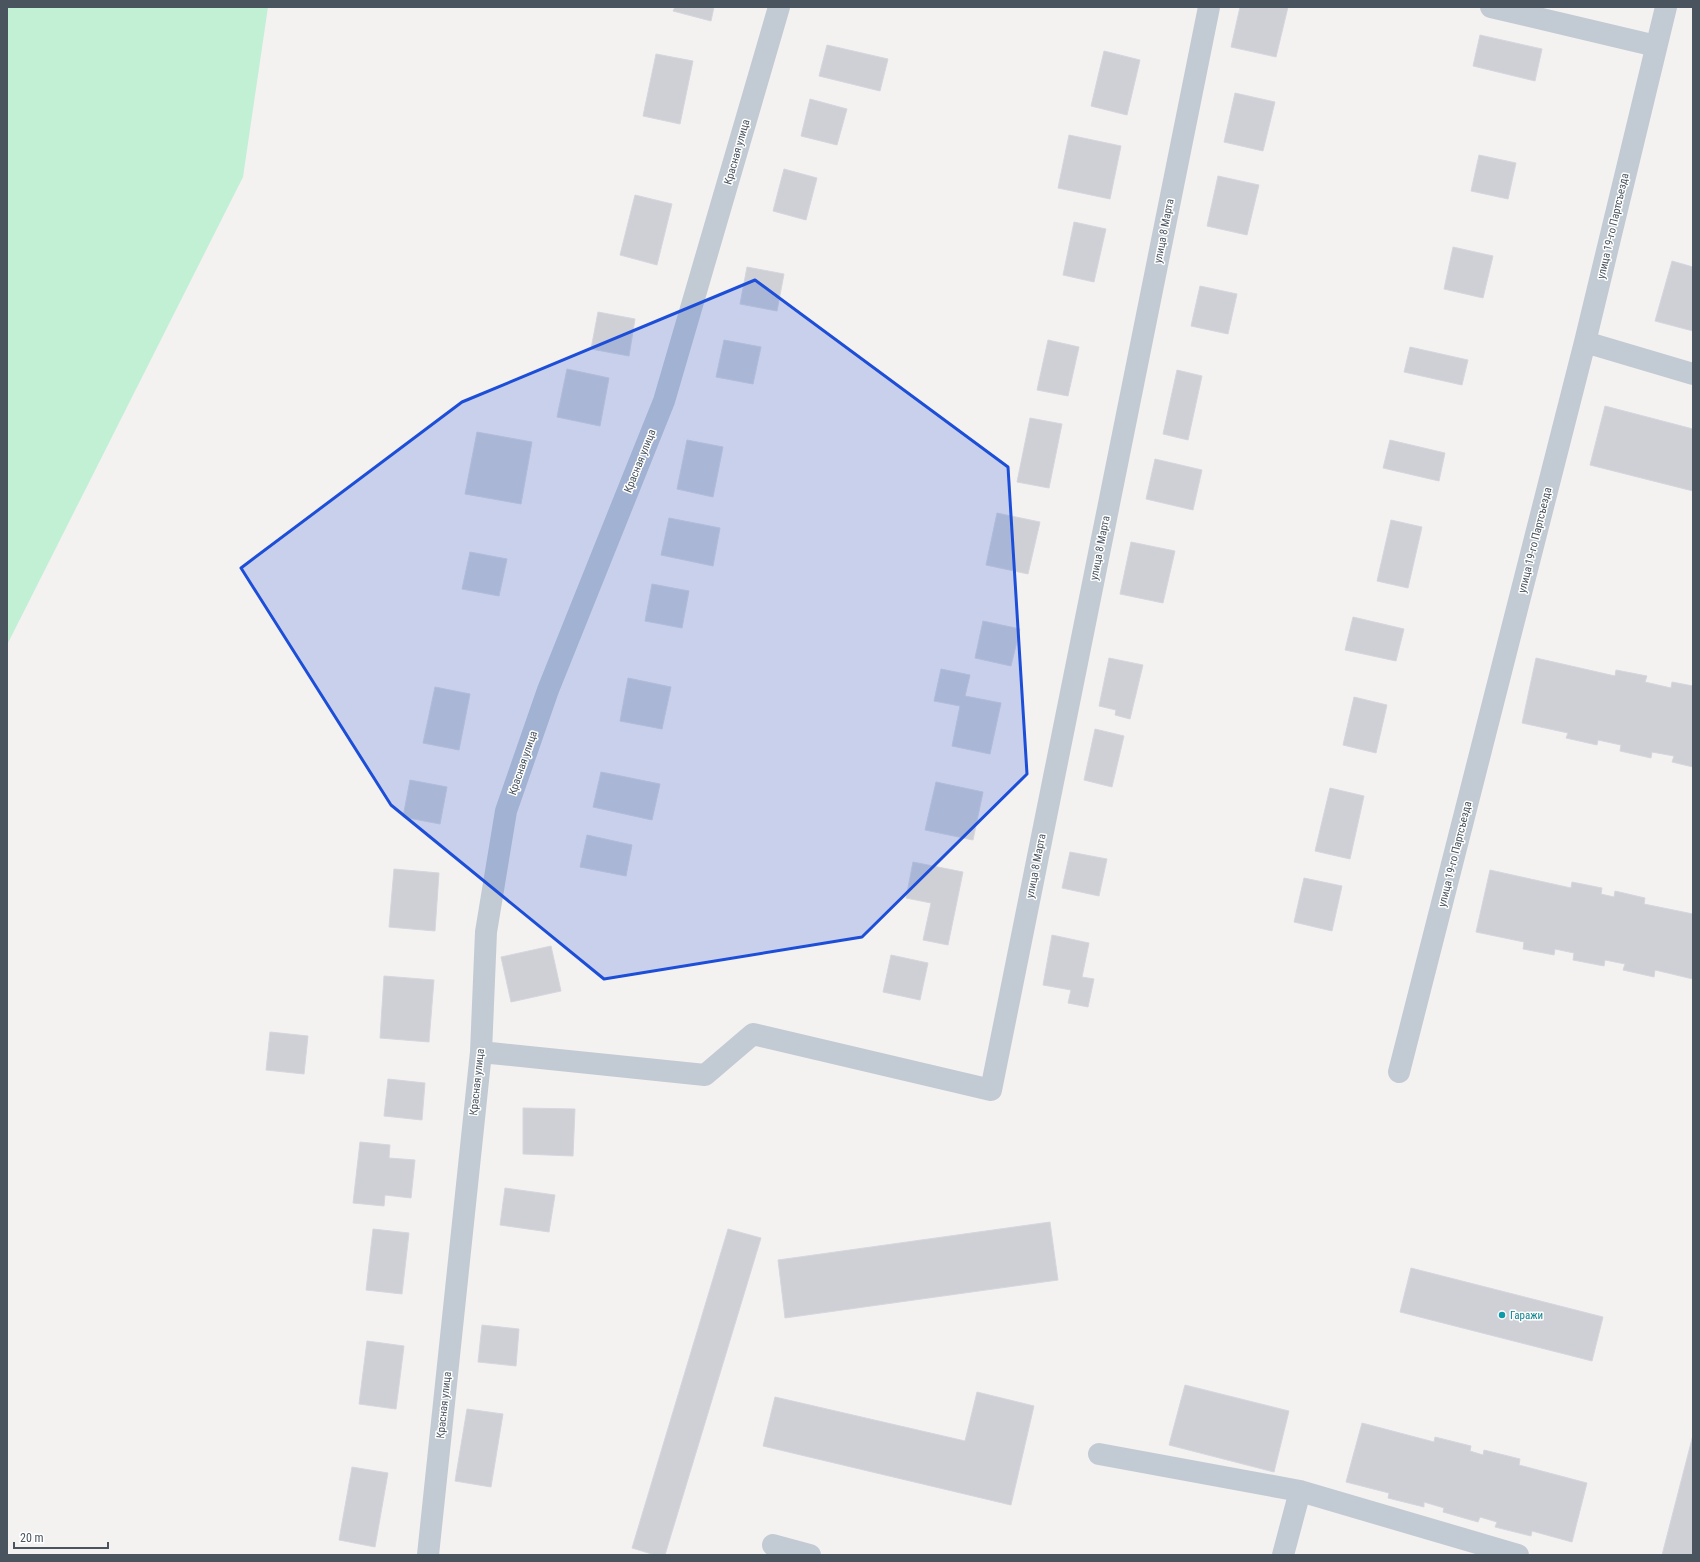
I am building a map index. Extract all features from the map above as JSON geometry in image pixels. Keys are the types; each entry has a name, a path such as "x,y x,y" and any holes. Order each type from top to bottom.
{"street":[{"name":"Красная улица","path":"428,1555 481,1052 486,932 506,811 548,690 664,401 779,7"},
{"name":"улица 8 Марта","path":"481,1052 705,1076 753,1034 991,1090 1209,7"},
{"path":"1491,7 1656,46"},
{"name":"улица 19-го Партсъезда","path":"1399,1072 1585,342 1666,7"},
{"path":"1585,342 1693,374"},
{"path":"1099,1454 1300,1491 1518,1555"},
{"path":"1283,1555 1300,1491"},
{"path":"773,1545 810,1555"}],"highlighted area":[{"path":"755,280 1008,467 1027,774 862,937 604,979 391,805 241,568 462,402"}],"green space":[{"path":"7,7 268,7 243,177 7,645"}],"building":[{"path":"675,7 714,7 711,21 673,11"},
{"path":"1240,7 1288,7 1276,57 1231,47"},
{"path":"1480,35 1542,49 1535,81 1473,66"},
{"path":"827,45 888,59 880,91 819,76"},
{"path":"1104,51 1140,60 1127,115 1091,106"},
{"path":"656,54 693,61 680,124 643,116"},
{"path":"1235,93 1275,102 1263,151 1224,142"},
{"path":"810,99 847,109 837,145 801,136"},
{"path":"1069,135 1121,146 1110,199 1058,188"},
{"path":"1479,155 1516,163 1508,199 1471,191"},
{"path":"784,169 817,178 806,220 773,211"},
{"path":"1218,176 1259,185 1247,235 1207,226"},
{"path":"635,195 672,204 657,265 620,255"},
{"path":"1074,222 1106,229 1094,282 1063,275"},
{"path":"1453,247 1493,256 1483,298 1444,289"},
{"path":"1672,261 1693,267 1693,331 1655,321"},
{"path":"747,267 784,274 777,311 740,304"},
{"path":"1200,286 1237,294 1228,334 1191,326"},
{"path":"598,312 635,319 629,356 591,349"},
{"path":"724,340 761,347 753,384 716,377"},
{"path":"1048,340 1079,347 1068,396 1037,390"},
{"path":"1410,347 1468,360 1462,385 1404,372"},
{"path":"567,369 609,378 600,426 557,417"},
{"path":"1177,370 1202,376 1188,440 1163,434"},
{"path":"1605,406 1693,429 1693,491 1590,465"},
{"path":"1030,418 1062,424 1049,488 1017,482"},
{"path":"477,432 532,442 521,504 465,494"},
{"path":"687,440 723,447 713,497 677,489"},
{"path":"1390,440 1445,453 1439,481 1383,468"},
{"path":"1155,459 1202,470 1193,510 1146,499"},
{"path":"997,513 1040,522 1028,574 986,565"},
{"path":"669,518 720,528 713,566 661,555"},
{"path":"1391,520 1422,527 1408,588 1377,581"},
{"path":"1131,542 1175,551 1163,603 1120,594"},
{"path":"470,552 507,559 499,596 462,589"},
{"path":"652,584 689,591 682,628 645,621"},
{"path":"1353,617 1404,629 1396,661 1345,650"},
{"path":"983,621 1020,629 1011,666 975,658"},
{"path":"1109,658 1143,665 1130,719 1115,715 1116,710 1099,706"},
{"path":"1536,658 1615,676 1616,670 1647,676 1645,682 1671,688 1672,682 1693,686 1693,767 1672,762 1674,756 1652,752 1651,758 1620,751 1621,745 1598,740 1597,745 1566,738 1568,733 1522,723"},
{"path":"941,669 970,675 965,696 1001,703 990,754 952,746 960,706 934,701"},
{"path":"628,678 671,687 662,729 620,721"},
{"path":"435,687 470,694 459,750 423,743"},
{"path":"1354,697 1387,705 1376,753 1343,745"},
{"path":"1095,729 1124,736 1112,787 1084,780"},
{"path":"601,772 660,784 652,820 593,807"},
{"path":"410,780 447,787 440,824 403,817"},
{"path":"936,782 983,792 973,840 925,830"},
{"path":"1330,788 1364,796 1350,859 1315,851"},
{"path":"587,835 632,845 626,876 580,867"},
{"path":"1070,852 1107,859 1099,896 1062,888"},
{"path":"913,862 963,872 948,945 923,940 931,903 906,898"},
{"path":"394,869 439,873 435,931 389,927"},
{"path":"1490,870 1571,888 1572,882 1602,888 1601,894 1614,897 1615,891 1645,898 1644,904 1693,914 1693,979 1655,970 1654,977 1623,970 1625,964 1605,960 1604,966 1573,960 1574,953 1555,949 1554,955 1523,949 1524,942 1476,932"},
{"path":"1304,878 1342,886 1332,931 1294,922"},
{"path":"1052,935 1089,943 1082,977 1094,979 1088,1007 1068,1003 1071,990 1043,985"},
{"path":"551,946 561,991 511,1002 501,957"},
{"path":"891,955 928,963 920,1000 883,992"},
{"path":"384,976 434,980 429,1042 380,1038"},
{"path":"270,1032 308,1036 304,1074 266,1070"},
{"path":"388,1079 425,1083 422,1120 384,1116"},
{"path":"523,1108 575,1109 573,1156 523,1154"},
{"path":"360,1142 390,1145 389,1158 415,1160 411,1198 385,1195 384,1206 353,1203"},
{"path":"505,1188 555,1195 549,1232 500,1225"},
{"path":"1050,1222 1058,1280 785,1318 778,1260"},
{"path":"373,1229 409,1233 402,1294 366,1290"},
{"path":"728,1229 761,1238 665,1555 655,1555 632,1548"},
{"name":"Гаражи","path":"1411,1268 1603,1317 1592,1361 1400,1312"},
{"path":"482,1325 519,1329 516,1366 478,1362"},
{"path":"367,1341 404,1346 396,1409 359,1404"},
{"path":"1185,1385 1289,1411 1274,1472 1169,1445"},
{"path":"977,1392 1034,1406 1011,1505 763,1446 775,1397 965,1441"},
{"path":"467,1409 503,1414 491,1487 455,1481"},
{"path":"1362,1423 1434,1442 1435,1437 1471,1446 1470,1451 1483,1455 1484,1450 1520,1459 1519,1465 1587,1483 1572,1542 1532,1531 1531,1536 1495,1527 1497,1522 1480,1517 1478,1522 1443,1512 1444,1508 1424,1502 1424,1507 1388,1498 1389,1493 1346,1482"},
{"path":"1693,1435 1693,1555 1662,1555"},
{"path":"352,1467 388,1473 375,1547 339,1540"}],"place":[{"name":"Гаражи","path":"1502,1315"}]}
